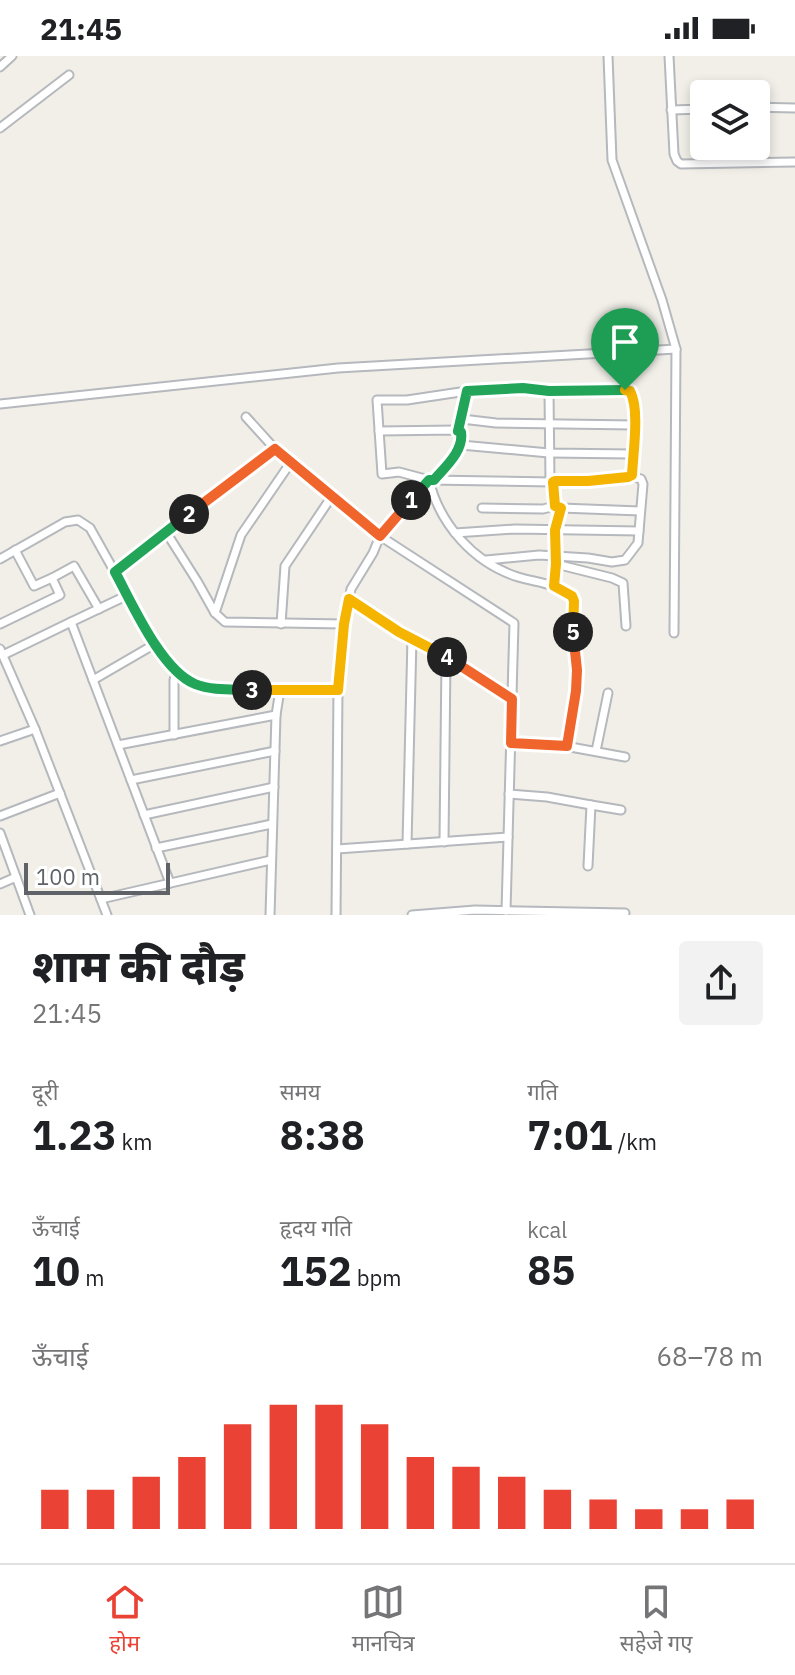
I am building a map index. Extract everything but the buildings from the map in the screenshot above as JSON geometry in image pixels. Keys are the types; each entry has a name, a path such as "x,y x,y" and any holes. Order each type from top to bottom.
{"street":[{"path":"0,67 12,56"},
{"path":"608,56 612,160 662,300 676,349 674,633"},
{"path":"669,56 674,154 677,161 681,164 795,162"},
{"path":"0,128 69,75"},
{"path":"770,107 795,108"},
{"path":"671,110 690,109"},
{"path":"0,404 338,368 676,349"},
{"path":"485,560 523,555 556,560 625,560 638,543 643,481 630,476 552,482 432,480 399,472 382,474 377,400 407,400 467,391 523,388 630,391 635,425 630,476"},
{"path":"458,431 467,391"},
{"path":"549,391 549,453 558,507 554,586"},
{"path":"246,417 275,449 380,536 514,623 506,911"},
{"path":"462,419 496,423 635,425"},
{"path":"336,915 338,690 344,624 351,589 380,536 432,480 461,445 462,438 458,431 379,431"},
{"path":"461,445 549,453 632,454"},
{"path":"115,572 275,449"},
{"path":"215,613 241,535 291,462"},
{"path":"432,480 433,493 446,520 478,557 516,576 554,586 572,596 577,670 567,746"},
{"path":"281,624 285,566 332,496"},
{"path":"482,508 558,507 640,511"},
{"path":"0,559 65,522 78,520 90,528 159,651 182,677 195,684 221,689 338,690"},
{"path":"455,533 515,529 639,531"},
{"path":"166,532 215,613 225,622 344,624"},
{"path":"15,550 34,586 74,566 99,609"},
{"path":"556,560 623,583 626,626"},
{"path":"0,624 60,595 52,578"},
{"path":"107,915 35,729 1,652 128,595"},
{"path":"349,599 512,699"},
{"path":"71,622 170,883"},
{"path":"407,844 412,638"},
{"path":"93,680 155,644"},
{"path":"444,842 446,657"},
{"path":"174,735 174,680 177,671"},
{"path":"270,915 276,715 280,690"},
{"path":"596,751 608,693"},
{"path":"118,745 276,715"},
{"path":"0,741 35,729"},
{"path":"511,743 567,746 625,757"},
{"path":"131,780 275,751"},
{"path":"144,815 274,787"},
{"path":"0,816 60,793"},
{"path":"509,794 547,797 621,810"},
{"path":"588,866 591,805"},
{"path":"156,848 272,824"},
{"path":"0,833 30,915"},
{"path":"337,849 508,837"},
{"path":"101,899 271,860"},
{"path":"0,884 16,877"},
{"path":"412,915 475,910 625,913"}],"route":[{"path":"523,388 549,391 625,390 633,395 632,475 553,482 555,506 561,508 555,530 554,586 572,596 575,606 576,691 567,746 511,743 512,699 349,599 338,690 221,689 195,684 182,677 159,651 115,572 275,449 380,536 429,480 434,480 461,445 461,432 458,431 467,391 523,388"}]}
